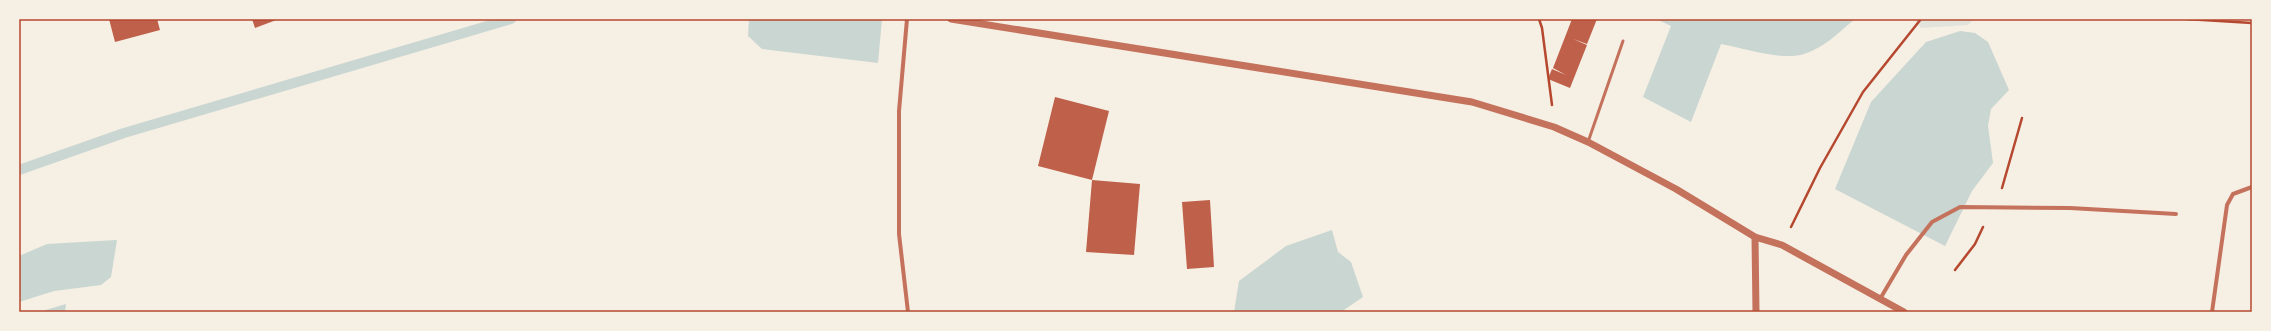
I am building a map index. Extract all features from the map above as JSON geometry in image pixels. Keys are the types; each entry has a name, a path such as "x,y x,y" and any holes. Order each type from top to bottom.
{"street":[{"path":"907,19 899,111 899,234 908,312"},
{"path":"951,19 1472,102 1554,127 1588,142 1676,189 1755,237 1782,245 1904,312"},
{"path":"2212,312 2226,205 2233,194 2252,187"},
{"path":"1880,299 1906,256 1932,222 1960,207 2070,208 2176,214"},
{"path":"1755,237 1756,312"}],"lane":[{"path":"1588,142 1623,41"}],"path":[{"path":"1539,19 1542,28 1554,127"},
{"path":"1782,245 1820,168 1863,92 1921,19"},
{"path":"2186,19 2252,23"}],"shaded area":[{"path":"749,19 882,19 878,63 762,49 748,36"},
{"path":"1656,19 1855,19 1818,48 1795,56 1774,55 1721,44 1691,122 1643,97 1671,26"},
{"path":"1914,19 1974,19 1968,25 1921,28"},
{"path":"1960,31 1975,33 1988,42 2009,90 1991,109 1988,126 1993,163 1972,191 1945,246 1835,189 1871,102 1926,42"},
{"path":"1332,230 1338,252 1351,262 1363,297 1341,312 1234,312 1239,281 1286,246"},
{"path":"117,240 111,277 101,285 54,291 19,302 19,256 47,244"},
{"path":"66,304 65,312 39,312"}],"building":[{"path":"109,19 157,19 160,30 115,42"},
{"path":"252,19 279,19 255,28"},
{"path":"1572,19 1597,19 1587,44 1573,39 1587,45 1570,88 1548,79 1552,69 1566,75 1553,68"},
{"path":"1055,97 1109,111 1092,180 1038,166"},
{"path":"1092,180 1140,184 1134,255 1086,252"},
{"path":"1210,200 1214,267 1187,269 1182,202"}],"waterway":[{"path":"19,170 124,133 511,19"}]}
